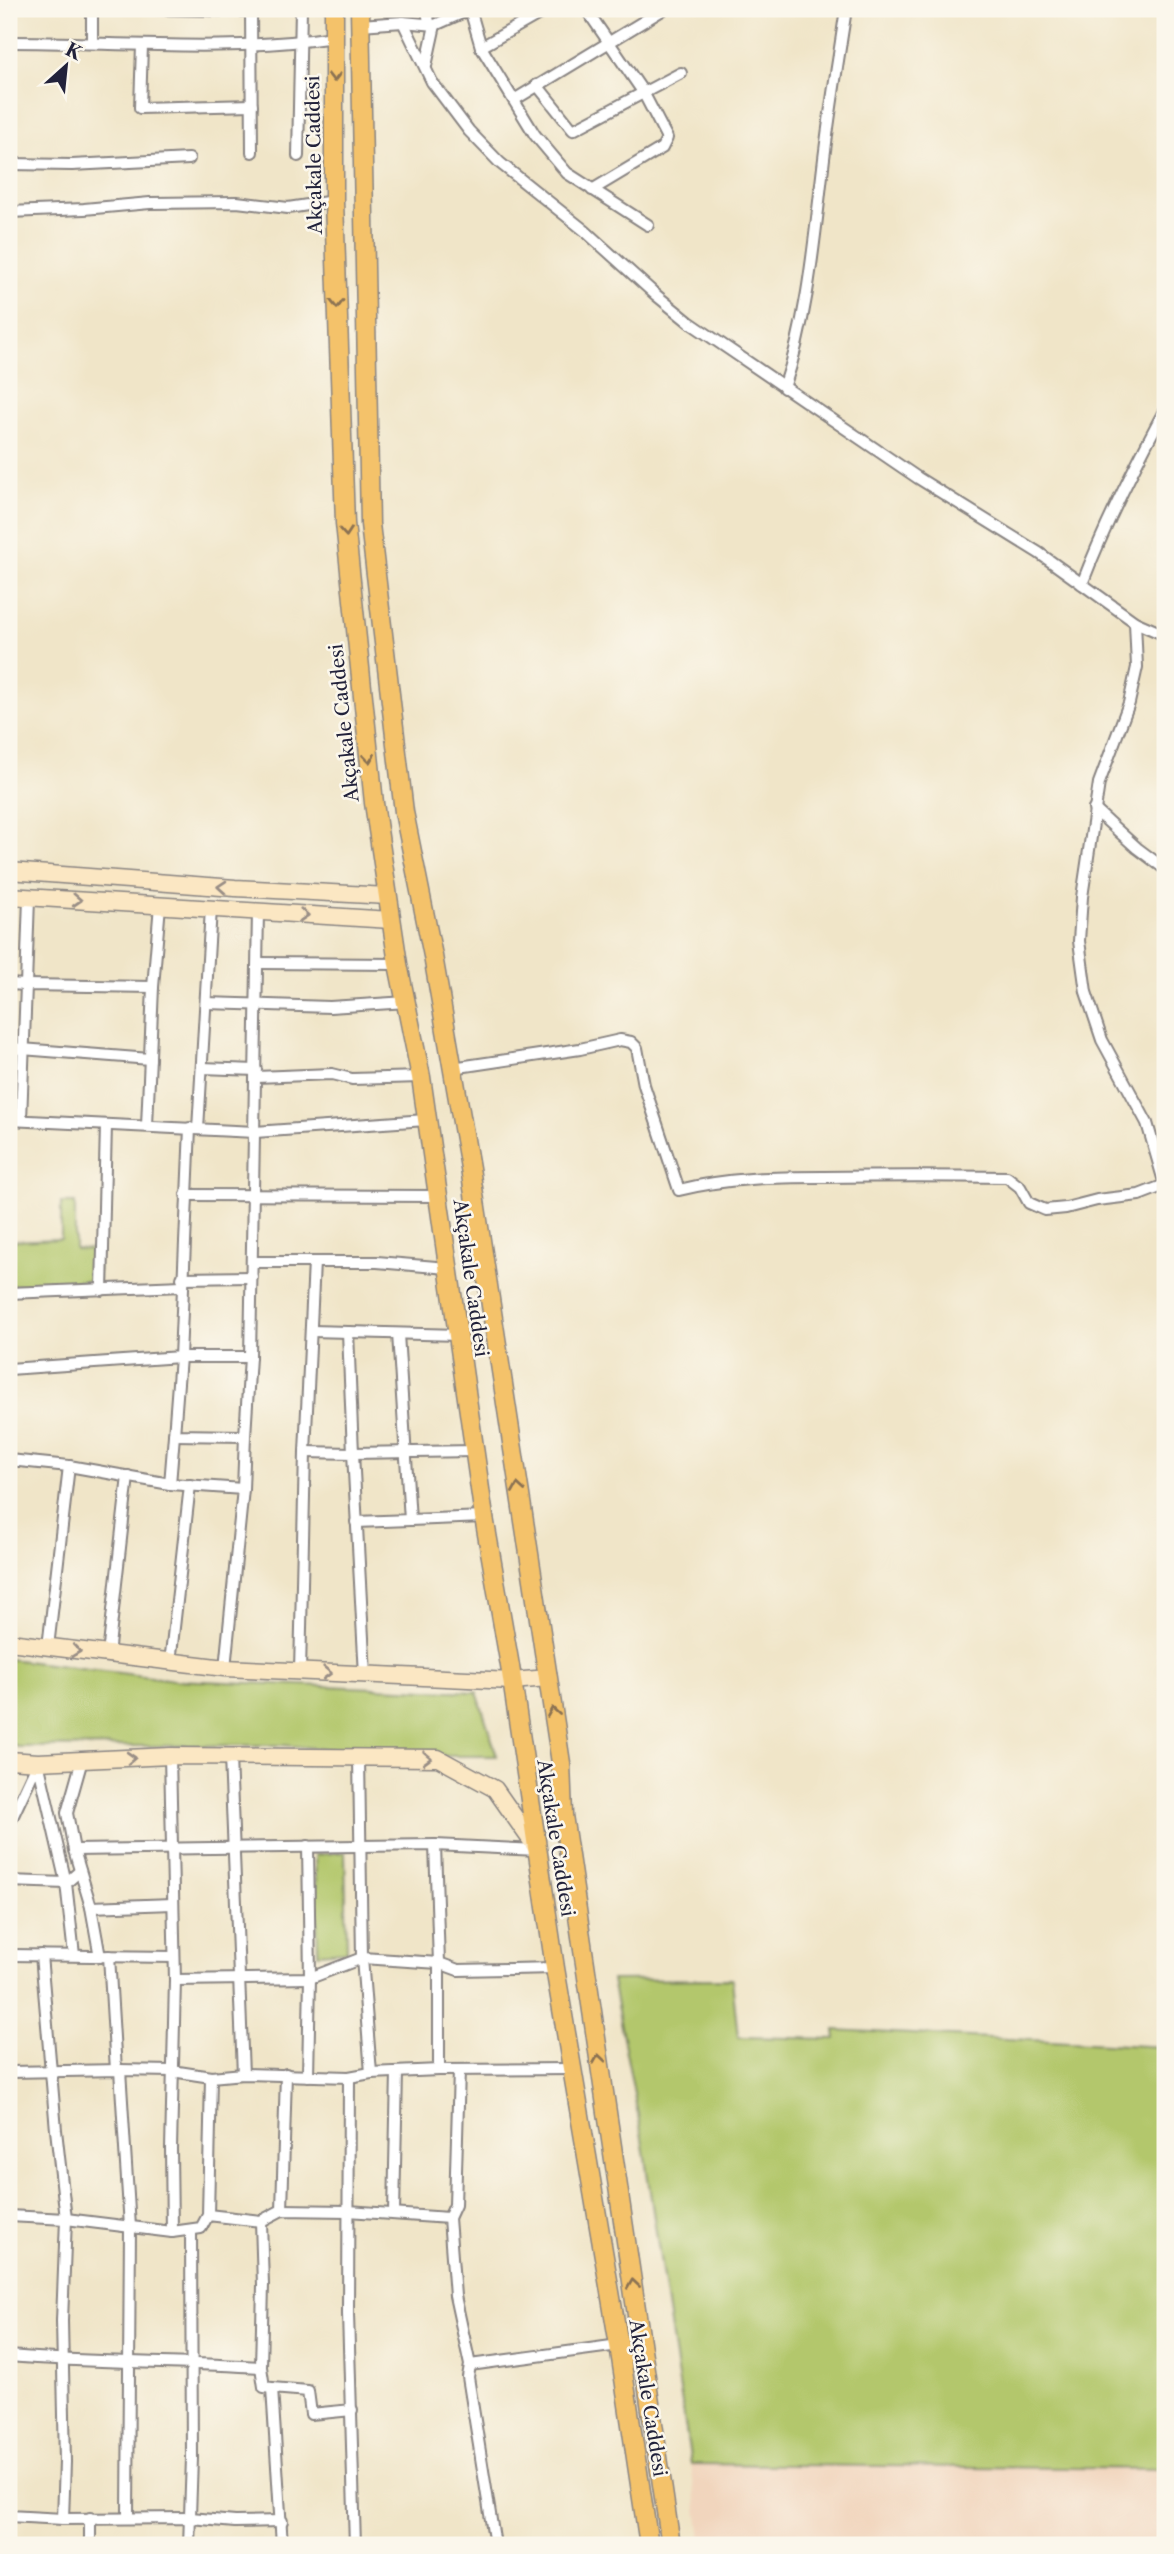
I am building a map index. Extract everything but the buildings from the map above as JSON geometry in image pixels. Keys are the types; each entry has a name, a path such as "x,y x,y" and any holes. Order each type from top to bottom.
{"main road":[{"name":"Akçakale Caddesi","path":"334,9 334,201 345,523 374,803 398,964 421,1077 484,1517 649,2545"},
{"name":"Akçakale Caddesi","path":"360,17 370,524 404,812 433,956 470,1168 561,1763 563,1815 671,2545"},
{"path":"9,871 388,896"},
{"path":"9,896 391,920"},
{"path":"9,1642 225,1668 512,1681 548,1678"},
{"path":"9,1760 38,1762 170,1756 438,1758 495,1789 538,1850"}],"street":[{"path":"92,9 92,42"},
{"path":"155,9 251,10 252,152"},
{"path":"298,156 301,9"},
{"path":"426,66 432,24 427,9"},
{"path":"360,17 432,24 471,9 481,47 536,135 567,173 648,225"},
{"path":"481,47 548,9"},
{"path":"586,9 643,92 667,138 662,148 592,190"},
{"path":"514,100 664,9"},
{"path":"784,388 796,351 808,293 823,163 846,9"},
{"path":"402,22 432,82 469,131 500,163 584,230 681,315 918,478 1039,553 1135,622 1165,635"},
{"path":"9,42 251,44 300,42 334,37"},
{"path":"142,45 140,108 252,105"},
{"path":"537,85 573,130 681,73"},
{"path":"9,163 72,164 189,159"},
{"path":"9,212 163,203 237,202 288,208 334,201"},
{"path":"1082,584 1129,476 1164,411"},
{"path":"452,1068 580,1049 620,1040 631,1042 637,1048 645,1085 679,1190 697,1185 766,1178 897,1175 1007,1177 1020,1187 1029,1203 1045,1210 1066,1208 1097,1199 1139,1195 1165,1185 1147,1123 1102,1040 1086,992 1079,941 1099,783 1129,703 1137,667 1135,622"},
{"path":"1094,809 1165,869"},
{"path":"29,898 24,1049 15,1120 255,1132 426,1121"},
{"path":"147,1126 153,987 160,905"},
{"path":"170,1484 180,1357 186,1195 202,1068 211,908"},
{"path":"225,1668 243,1489 250,1357 258,912"},
{"path":"258,963 398,964"},
{"path":"9,984 153,987"},
{"path":"206,1003 257,1007 330,1007 407,1002"},
{"path":"9,1048 150,1059"},
{"path":"202,1068 256,1074 332,1074 352,1079 421,1077"},
{"path":"102,1290 106,1125"},
{"path":"186,1195 438,1196"},
{"path":"252,1262 377,1262 448,1268"},
{"path":"299,1672 314,1262"},
{"path":"9,1293 102,1290 252,1277"},
{"path":"312,1331 459,1335"},
{"path":"348,1332 365,1675"},
{"path":"398,1334 410,1520"},
{"path":"9,1369 180,1357 250,1357"},
{"path":"174,1435 246,1436"},
{"path":"305,1452 474,1451"},
{"path":"9,1460 69,1466 170,1484 243,1489"},
{"path":"48,1647 69,1466"},
{"path":"108,1655 128,1476"},
{"path":"170,1663 190,1485"},
{"path":"356,1522 484,1517"},
{"path":"170,1756 175,1980 172,2232"},
{"path":"359,1757 362,1958 371,2073"},
{"path":"229,1758 243,2074"},
{"path":"82,1760 68,1813 74,1850 105,1957 118,2070 130,2227 128,2517"},
{"path":"9,1824 38,1762"},
{"path":"38,1762 66,1883 74,1955"},
{"path":"435,1845 439,2070"},
{"path":"74,1850 435,1845 538,1850"},
{"path":"308,1846 308,2076"},
{"path":"9,1881 66,1883 80,1871"},
{"path":"91,1907 173,1904"},
{"path":"9,1955 174,1957"},
{"path":"41,1955 66,2219 63,2360 65,2462 62,2519"},
{"path":"175,1980 310,1978 362,1958 439,1963 458,1970 555,1968"},
{"path":"9,2072 118,2070 172,2071 212,2077 243,2074 349,2077 371,2073 439,2070 572,2069"},
{"path":"459,2070 454,2205 449,2218 455,2297 470,2365 468,2376 495,2545"},
{"path":"394,2213 397,2072"},
{"path":"282,2210 286,2074"},
{"path":"9,2216 66,2219 172,2232 201,2228 208,2215 212,2077"},
{"path":"349,2077 348,2211 355,2545"},
{"path":"208,2215 261,2221 282,2210 394,2213 449,2218"},
{"path":"261,2221 261,2367 264,2387 308,2391 311,2414 352,2410"},
{"path":"189,2545 191,2230"},
{"path":"470,2365 619,2345"},
{"path":"9,2356 261,2367"},
{"path":"272,2388 282,2545"},
{"path":"9,2516 282,2521"},
{"path":"90,2518 90,2545"}],"shaded area":[{"path":"691,2464 1165,2469 1165,2545 702,2545"}],"green space":[{"path":"61,1203 75,1203 75,1249 98,1250 98,1280 9,1286 9,1241 61,1239"},
{"path":"9,1659 175,1680 477,1692 497,1756 408,1756 281,1745 18,1747 9,1744"},
{"path":"345,1852 347,1951 318,1953 315,1855"},
{"path":"732,1979 738,2037 836,2039 835,2030 1165,2047 1165,2469 691,2464 640,2125 612,1980"}]}
